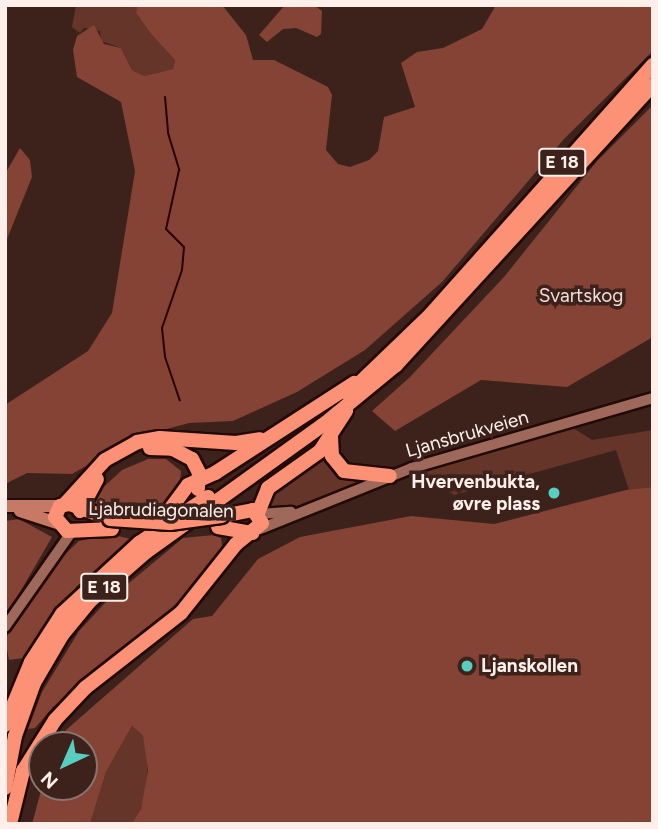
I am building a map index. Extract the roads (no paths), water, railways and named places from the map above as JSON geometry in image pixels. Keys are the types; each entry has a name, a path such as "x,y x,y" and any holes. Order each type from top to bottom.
{"highway":[{"name":"E 18","path":"5,726 23,677 58,620 99,577 155,531 318,418 375,368 440,304 653,65"},
{"name":"E 18","path":"5,788 15,736 31,690 52,650 83,609 146,552 350,404 439,322 653,85"},
{"name":"E 18","path":"155,531 182,490 375,368"},
{"name":"E 18","path":"253,531 240,520 255,512 268,488 313,457 331,436 350,404"},
{"name":"E 18","path":"57,524 63,505 105,460 137,443 169,438 236,443 274,434"},
{"path":"331,436 332,456 344,471 390,476"},
{"path":"74,529 80,511 99,477 118,460 142,449 182,452 197,467 200,480"},
{"name":"E 18","path":"183,512 195,496 200,480"},
{"name":"Ljabrudiagonalen","path":"63,505 111,524 162,532 220,522 255,512"},
{"name":"Ljabrudiagonalen","path":"220,522 253,531"},
{"name":"Ljabrudiagonalen","path":"57,524 74,529 111,524"},
{"path":"9,824 23,772 55,720 85,688 181,612 234,546 253,531"}],"main road":[{"name":"Ljansbrukveien","path":"253,531 294,512 390,476 653,398"},
{"name":"Ljabrudiagonalen","path":"6,506 63,505"},
{"name":"Ljabrudiagonalen","path":"6,506 57,524"},
{"name":"Ljansbrukveien","path":"255,512 294,512"},
{"path":"55,551 57,524"},
{"path":"5,627 55,551 74,529"}],"waterway":[{"path":"165,97 168,133 179,170 166,229 184,247 182,270 162,328 165,357 180,401"}],"place":[{"name":"Hvervenbukta, øvre plass","path":"554,493"},
{"name":"Ljanskollen","path":"467,666"}],"park label":[{"name":"Svartskog","path":"581,296"}]}
